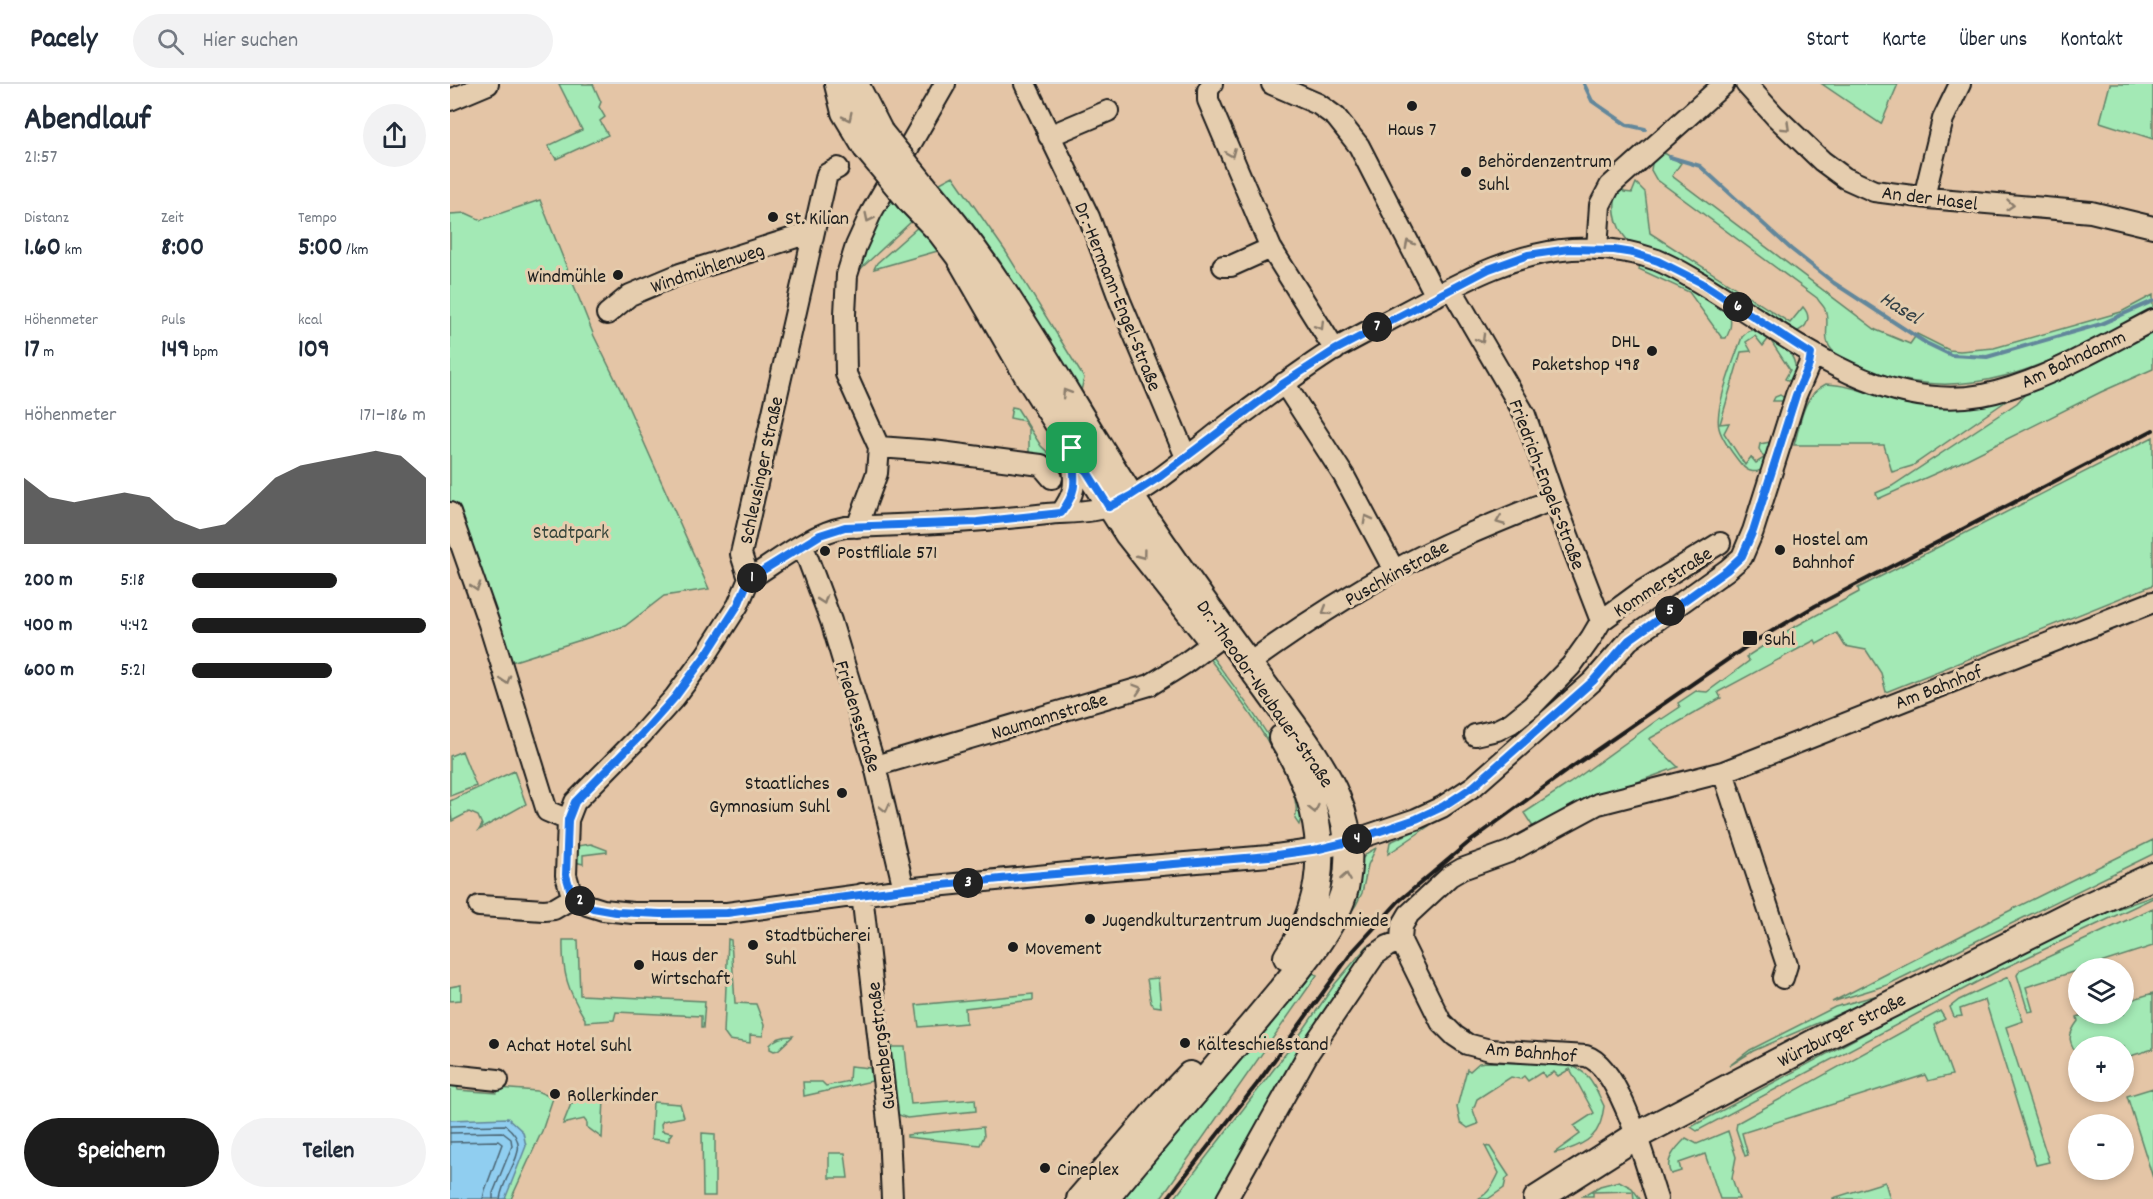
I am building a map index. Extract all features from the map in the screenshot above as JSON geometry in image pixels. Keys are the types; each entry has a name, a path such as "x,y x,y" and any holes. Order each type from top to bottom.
{"main road":[{"path":"838,84 845,112 873,140 916,193"},
{"path":"855,84 873,140"},
{"name":"Dr.-Theodor-Neubauer-Straße","path":"916,193 973,278 992,315 1072,448 1119,501 1248,664 1329,781 1343,814 1348,842 1348,864 1344,891 1332,919 1314,946 1235,1046 1105,1199"},
{"name":"Dr.-Theodor-Neubauer-Straße","path":"916,193 949,215 999,285 1119,501 1145,559 1214,642 1265,712 1296,760 1311,794 1316,816 1319,849 1317,894 1304,930 1292,950 1192,1074 1163,1103 1080,1199"},
{"name":"Würzburger Straße","path":"1537,1199 1636,1136 1841,1028 2153,876"}],"street":[{"path":"450,100 488,84"},
{"path":"857,527 877,473 879,447 846,374 845,314 848,275 856,246 879,198 945,84"},
{"name":"Dr.-Hermann-Engel-Straße","path":"1025,84 1089,218 1120,301 1186,457"},
{"name":"Friedrich-Engels-Straße","path":"1272,84 1300,95 1327,110 1336,117 1359,146 1443,292 1525,415 1554,499 1601,621"},
{"path":"1597,249 1600,205 1610,186 1724,84"},
{"name":"An der Hasel","path":"1746,84 1775,116 1822,161 1845,178 1874,191 2091,213 2153,227"},
{"path":"1924,197 1943,119 1960,84"},
{"path":"1210,92 1271,248 1335,350"},
{"path":"1048,136 1108,111"},
{"name":"Schleusinger Straße","path":"749,579 741,554 826,174 838,168"},
{"name":"Windmühlenweg","path":"607,314 630,295 680,274 812,232"},
{"path":"1223,266 1231,266 1271,248"},
{"name":"Am Bahndamm","path":"1119,501 1158,478 1284,383 1335,350 1489,269 1528,255 1569,249 1597,249 1633,253 1658,261 1702,283 1811,354 1848,373 1907,393 1959,398 1985,394 2042,376 2153,320"},
{"path":"1119,501 1061,513 977,522 833,529 749,579 738,605 706,655 681,688 642,734 575,802 568,820 566,875 570,889 593,908 616,912 727,913 904,889 1269,856 1319,849 1348,842 1416,819 1442,807 1474,786 1593,681 1629,640 1739,560 1753,531 1811,354"},
{"path":"1284,383 1344,476 1394,570"},
{"path":"879,447 1041,465 1052,478"},
{"name":"Dr.-Theodor-Neubauer-Straße","path":"1061,513 1074,491 1076,474 1072,463 1072,448"},
{"name":"Puschkinstraße","path":"1248,664 1302,625 1394,570 1469,533 1554,499"},
{"path":"450,513 489,624 547,811 568,820"},
{"name":"Kommerstraße","path":"1475,735 1497,730 1511,723 1532,706 1571,666 1601,621 1642,591 1720,543"},
{"name":"Friedensstraße","path":"803,546 831,621 875,766 904,889"},
{"name":"Am Bahnhof","path":"1657,1199 1636,1136 1614,1083 1600,1064 1592,1058 1490,1050 1467,1044 1441,1022 1401,941 1402,926 1409,914 1450,876 1462,869 1509,852 1599,804 1723,772 2153,602"},
{"name":"Naumannstraße","path":"875,766 1150,685 1214,642"},
{"path":"1723,772 1787,965 1783,978"},
{"name":"Gutenbergstraße","path":"862,894 889,1131 892,1199"},
{"path":"479,906 554,909 576,896"},
{"path":"1227,1199 1309,1052 1375,955 1401,941"},
{"path":"455,1075 498,1080"}],"green space":[{"path":"559,84 593,84 601,102 599,107 605,117 600,121 608,135 556,159 548,146 582,130"},
{"path":"1822,84 1898,84 1881,124"},
{"path":"2110,84 2153,84 2153,139 2100,122"},
{"path":"1661,151 1681,163 1672,176 1876,330 1910,344 1917,334 1949,350 1994,348 2121,312 2153,295 2153,311 2056,358 1990,379 1956,384 1921,383 1871,371 1845,360 1830,347 1827,337 1827,315 1817,298 1656,179 1651,170 1653,158"},
{"path":"953,176 1006,252 1084,378 1081,391 999,260 940,183"},
{"path":"1636,183 1645,192 1650,233 1790,323 1803,307 1808,318 1806,325 1795,332 1628,241 1619,228 1615,214 1615,200 1621,185 1624,192 1632,193"},
{"path":"888,198 912,221 854,275"},
{"name":"Stadtpark","path":"540,200 594,336 623,395 709,589 664,596 625,626 505,664 450,504 450,214 466,213 481,220"},
{"path":"919,226 941,250 874,269 877,263"},
{"path":"1640,264 1695,289 1727,310 1731,324 1726,338 1722,338 1689,292 1639,269"},
{"path":"2153,320 2153,369 2101,392 1959,463 1878,499 1876,493 1892,486 2017,403 2042,376"},
{"path":"1758,329 1787,350 1795,364 1795,372 1792,382 1785,379 1790,370 1769,338 1763,346 1755,336 1746,342 1751,351 1741,352 1720,424 1729,423 1724,433 1745,465 1751,457 1756,463 1764,458 1759,449 1760,444 1770,442 1783,401 1773,401 1780,395 1786,399 1765,467 1753,472 1744,467 1728,447 1720,433 1718,419 1726,383 1742,337 1748,331"},
{"path":"1826,384 1857,389 1907,404 1933,407 1973,405 2012,397 1912,466 1892,472 1884,445 1794,445 1807,403 1818,389"},
{"path":"1012,407 1017,408 1041,446 1058,462 1029,458 1029,429 1024,421 1010,418"},
{"path":"2153,437 2153,585 1886,692 1881,673 1866,650 1845,646 1837,633 1817,644 1815,640 1718,692 1721,698 1649,739 1678,767 1597,797 1535,830 1524,813 1660,718 1662,719 1680,707 1678,703 1696,691 1707,692 1749,661 1746,657 1774,639 1776,641 1786,635 1785,632 1859,592 1858,588"},
{"path":"1208,657 1213,658 1254,714 1284,764 1295,787 1301,808 1299,825 1295,819 1296,803 1290,783 1279,760 1233,689"},
{"path":"462,751 476,786 450,796 450,756"},
{"path":"514,771 526,804 479,830 482,825 478,816 469,812 452,821 450,801"},
{"path":"1429,826 1388,854 1390,842"},
{"path":"2153,840 2153,854 1887,985 1832,1002 2007,912"},
{"path":"591,844 607,852 583,855 583,864 575,862 577,846"},
{"path":"1376,848 1368,865 1362,893 1337,934 1362,859"},
{"path":"2153,896 2153,898 1994,973 1697,1131 1691,1127 2000,961 2100,915"},
{"path":"2153,908 2153,946 2116,958 2068,958 2068,973 2026,987 2033,1011 2028,1012 2017,975 2020,970"},
{"path":"728,939 731,940 735,1003 756,1004 764,1025 763,1036 750,1035 750,1043 729,1040 724,1033"},
{"path":"563,940 578,940 580,995 705,1001 703,1028 701,1028 701,1016 616,1012 614,1020 585,1022 567,981"},
{"path":"1368,945 1371,951 1220,1199 1174,1199 1297,1039 1335,984"},
{"path":"1313,973 1317,975 1160,1199 1122,1199"},
{"path":"2008,977 2023,1021 2006,1027 2049,1162 2036,1165 1985,1000 1960,1009 1962,1016 1954,1017 1950,1007 1959,1000"},
{"path":"1158,978 1161,1007 1151,1003 1147,979"},
{"path":"461,985 461,1000 450,1001 450,987"},
{"path":"1889,992 1753,1051 1729,1066 1750,1050 1835,1007"},
{"path":"2153,993 2153,1049 2134,1055 2134,1036 2070,1036 2076,1024 2134,1024 2134,999"},
{"path":"1033,994 1033,1000 965,1008 966,1023 919,1027 916,1005"},
{"path":"1940,1011 1945,1019 1934,1025 1952,1075 1928,1081 1925,1075 1742,1133 1748,1155 1745,1156 1736,1129 1737,1123"},
{"path":"793,1036 778,1050 770,1049 770,1045 777,1039"},
{"path":"905,1047 911,1104 975,1099 976,1111 907,1118 899,1115 894,1108 889,1048"},
{"path":"1479,1063 1567,1064 1582,1071 1591,1080 1604,1106 1596,1132 1580,1144 1554,1153 1580,1134 1574,1126 1594,1113 1570,1069 1558,1076 1554,1072 1545,1077 1542,1072 1528,1081 1524,1076 1520,1079 1511,1077 1477,1099 1473,1110 1478,1124 1468,1128 1460,1122 1457,1107 1467,1069 1470,1071"},
{"path":"850,1066 870,1068 872,1081 804,1096 803,1082 822,1082 826,1086 849,1081"},
{"path":"450,1085 457,1086 458,1090 497,1093 499,1088 537,1091 553,1098 542,1131 511,1199 450,1199"},
{"path":"2153,1088 2153,1178 2129,1102 2134,1102 2134,1094"},
{"path":"580,1098 604,1100 602,1138 587,1127 584,1119 563,1124 571,1104"},
{"path":"653,1102 680,1104 684,1117 663,1121 661,1124 662,1131 672,1133 669,1141 651,1139"},
{"path":"983,1127 984,1136 980,1145 907,1137 907,1135"},
{"path":"1728,1131 1736,1157 1732,1178 1739,1199 1720,1199 1705,1154 1679,1163 1681,1171 1671,1174 1670,1159 1686,1138 1697,1144"},
{"path":"702,1133 715,1134 715,1196 703,1196"},
{"path":"1485,1146 1490,1147 1509,1176 1504,1188 1488,1199 1478,1199 1491,1188 1499,1173"},
{"path":"829,1153 845,1153 848,1178 829,1178"},
{"path":"1619,1181 1632,1188 1640,1199 1634,1199 1633,1191 1593,1192 1593,1196 1583,1196 1600,1186"},
{"path":"1885,1182 1890,1199 1833,1199 1833,1198"}],"water":[{"path":"508,1118 523,1132 526,1146 505,1199 450,1199 450,1120"}],"waterway":[{"name":"Hasel","path":"1584,84 1592,101 1627,125 1645,129"},
{"name":"Hasel","path":"1670,157 1700,166 1791,249 1834,283 1926,343 1951,355 1987,357 2101,324 2153,301"}],"railway":[{"path":"1167,1199 1257,1084 1353,951 1399,901 1468,843 1569,769 1750,644 1815,606 2153,430"}],"place":[{"name":"Haus 7","path":"1412,106"},
{"name":"Behördenzentrum Suhl","path":"1466,172"},
{"name":"St. Kilian","path":"773,217"},
{"name":"Windmühle","path":"618,275"},
{"name":"DHL Paketshop 498","path":"1652,351"},
{"name":"Hostel am Bahnhof","path":"1780,550"},
{"name":"Postfiliale 571","path":"825,551"},
{"name":"Suhl","path":"1750,638"},
{"name":"Staatliches Gymnasium Suhl","path":"842,793"},
{"name":"Jugendkulturzentrum Jugendschmiede","path":"1090,919"},
{"name":"Stadtbücherei Suhl","path":"753,945"},
{"name":"Movement","path":"1013,947"},
{"name":"Haus der Wirtschaft","path":"639,965"},
{"name":"Kälteschießstand","path":"1185,1043"},
{"name":"Achat Hotel Suhl","path":"494,1044"},
{"name":"Rollerkinder","path":"555,1094"},
{"name":"Cineplex","path":"1045,1168"}],"route":[{"path":"1569,249 1614,250 1658,261 1702,283 1811,354 1753,531 1739,560 1629,640 1616,652 1593,681 1474,786 1442,807 1416,819 1348,842 1319,849 1269,856 904,889 727,913 633,914 593,908 576,896 570,889 565,861 568,820 575,802 675,697 706,655 738,605 749,579 833,529 977,522 1061,513 1074,491 1076,474 1072,463 1072,448 1109,507 1158,478 1284,383 1335,350 1489,269 1528,255 1569,249"}]}
